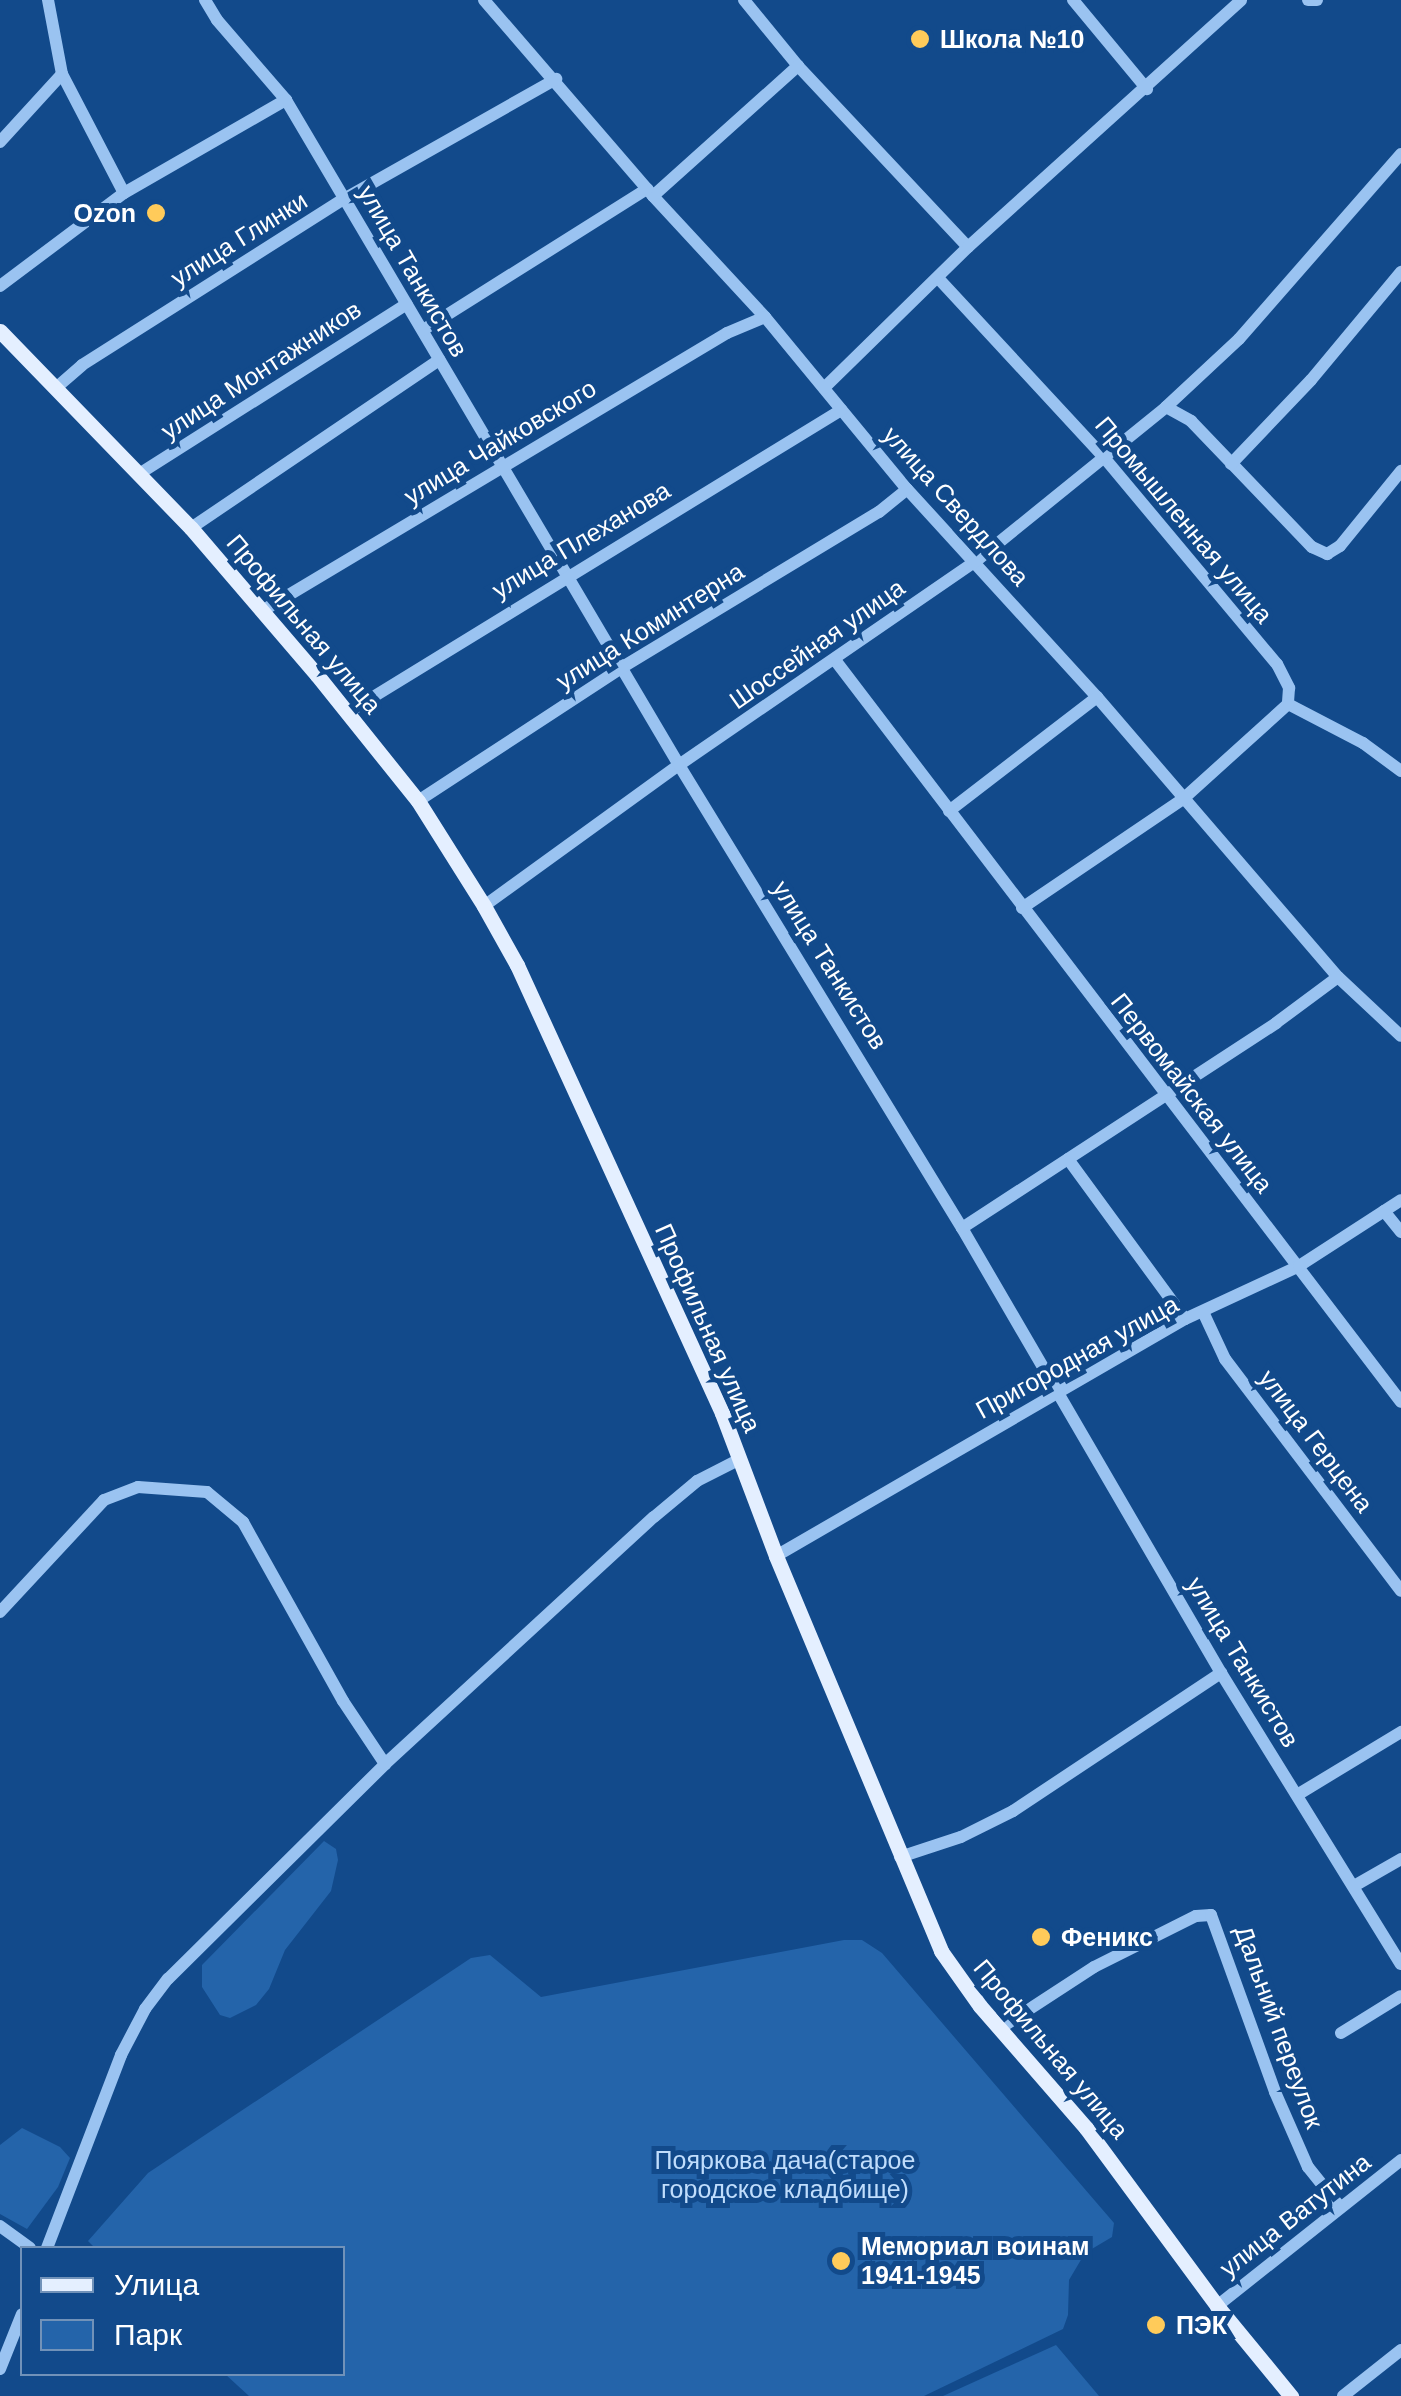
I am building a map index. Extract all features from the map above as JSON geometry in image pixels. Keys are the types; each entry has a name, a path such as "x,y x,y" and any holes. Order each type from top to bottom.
{"main road":[{"name":"Профильная улица","path":"0,331 190,528 262,611 418,801 484,906 517,965 722,1413 776,1556 941,1951 998,2028 1086,2128 1217,2306 1291,2396"}],"street":[{"path":"48,0 62,74 124,193"},
{"name":"улица Танкистов","path":"205,0 217,20 286,100 679,765 962,1228 1221,1673 1401,1964"},
{"name":"улица Свердлова","path":"484,0 556,79 650,193 764,317 907,489 1097,697 1338,977 1401,1036"},
{"path":"744,0 798,66 968,247"},
{"path":"1073,0 1147,88"},
{"path":"824,388 968,247 1240,0"},
{"path":"1308,0 1317,0"},
{"path":"423,330 650,193 798,66"},
{"path":"0,142 62,74"},
{"name":"улица Глинки","path":"57,387 82,365 344,199 556,79"},
{"path":"0,286 124,193 286,100"},
{"name":"Шоссейная улица","path":"484,906 679,765 976,561 1166,407 1253,324 1401,154"},
{"path":"1231,464 1311,380 1401,272"},
{"name":"Промышленная улица","path":"938,278 1102,456 1277,664 1288,688 1288,704"},
{"name":"улица Монтажников","path":"139,474 407,304"},
{"name":"улица Чайковского","path":"262,611 727,333 764,317"},
{"path":"190,528 438,360"},
{"path":"1166,407 1191,421 1312,546 1327,554 1340,546 1401,471"},
{"name":"улица Плеханова","path":"347,713 567,574 841,410"},
{"name":"улица Коминтерна","path":"418,801 621,668 879,512 907,489"},
{"name":"Первомайская улица","path":"835,660 1401,1402"},
{"path":"949,811 1097,697"},
{"path":"1022,908 1183,799 1288,704 1363,743 1401,771"},
{"path":"962,1228 1338,977"},
{"path":"1068,1158 1185,1319"},
{"name":"Пригородная улица","path":"776,1556 1185,1319 1204,1314 1299,1266 1401,1200"},
{"path":"1384,1211 1401,1232"},
{"name":"улица Герцена","path":"1204,1314 1225,1359 1401,1591"},
{"path":"48,2246 120,2055 156,1993 385,1764 654,1518 697,1481 738,1460"},
{"path":"0,1612 104,1500 125,1489 148,1486 207,1492 243,1522 343,1701 385,1764"},
{"path":"900,1857 962,1837 1012,1811 1221,1673"},
{"path":"1297,1795 1401,1732"},
{"path":"1354,1886 1401,1859"},
{"name":"Дальний переулок","path":"998,2028 1094,1967 1196,1916 1211,1915 1275,2092 1308,2167 1340,2207"},
{"path":"1342,2033 1401,1996"},
{"name":"улица Ватутина","path":"1217,2306 1401,2160"},
{"path":"0,2226 27,2246"},
{"path":"0,2369 20,2319"},
{"path":"1343,2396 1401,2350"}],"green space":[{"path":"324,1841 336,1849 338,1860 331,1891 285,1950 269,1989 256,2005 230,2018 220,2015 202,1987 202,1965"},
{"name":"Пояркова дача(старое городское кладбище)","path":"844,1940 862,1940 882,1953 1114,2223 1112,2237 1085,2253 1069,2280 1068,2315 1063,2329 924,2396 249,2396 227,2376 345,2376 345,2246 93,2246 88,2241 148,2173 471,1958 490,1955 541,1997"},
{"path":"22,2128 60,2147 70,2158 58,2187 27,2229 0,2214 0,2145"},
{"path":"1056,2345 1099,2396 943,2396 1016,2363"}],"place":[{"name":"Школа №10","path":"920,39"},
{"name":"Ozon","path":"156,213"},
{"name":"Феникс","path":"1041,1937"},
{"name":"Мемориал воинам 1941-1945","path":"841,2261"},
{"name":"ПЭК","path":"1156,2325"}]}
